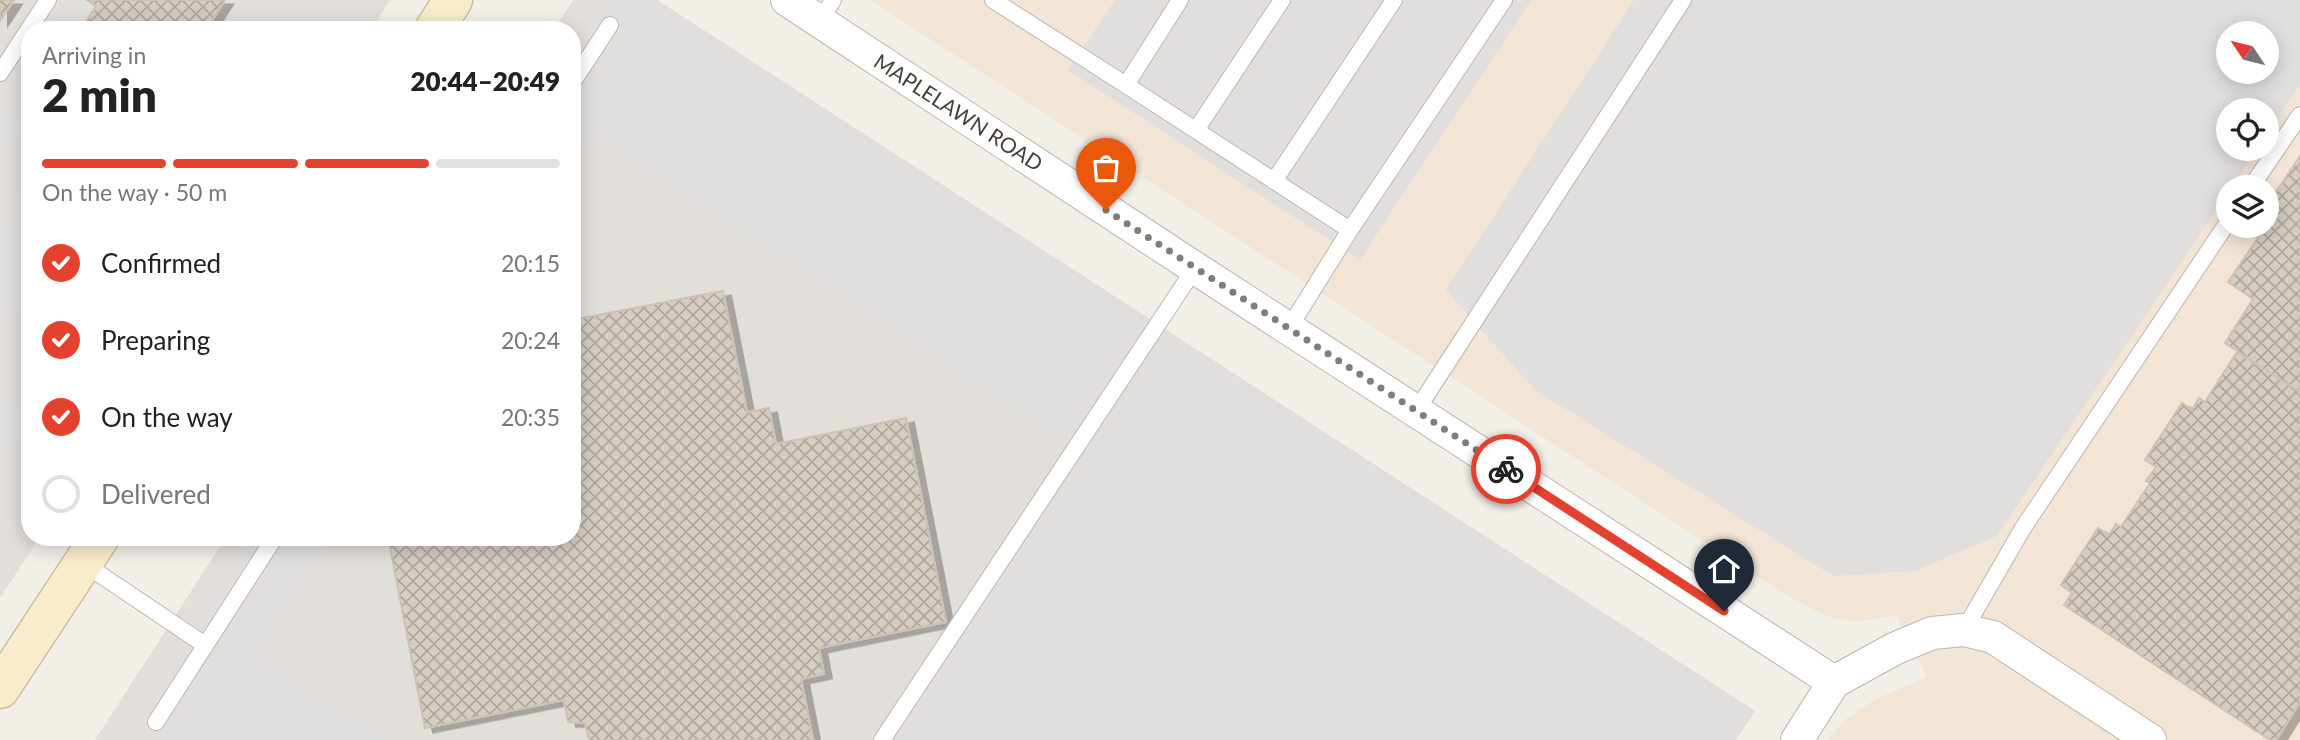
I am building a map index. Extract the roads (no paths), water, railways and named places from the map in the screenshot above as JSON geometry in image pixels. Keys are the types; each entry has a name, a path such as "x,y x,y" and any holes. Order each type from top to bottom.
{"main road":[{"path":"440,21 453,0"},
{"path":"0,689 91,550"}],"street":[{"name":"MAPLELAWN ROAD","path":"787,0 826,11 1195,268 1834,682"},
{"path":"1797,740 1834,682 1894,649 1933,633 1964,630 1993,637 2150,740"}],"lane":[{"path":"34,21 48,0"},
{"path":"993,0 1350,230"},
{"path":"1126,85 1180,0"},
{"path":"1196,130 1282,0"},
{"path":"1274,181 1394,0"},
{"path":"1289,328 1350,230 1504,0"},
{"path":"1416,411 1683,0"},
{"path":"581,69 610,25"},
{"path":"0,73 21,41"},
{"path":"2259,175 2300,115"},
{"path":"1964,630 2023,528 2217,238"},
{"path":"881,740 1195,268"},
{"path":"156,722 269,546"},
{"path":"91,550 205,645"}]}
